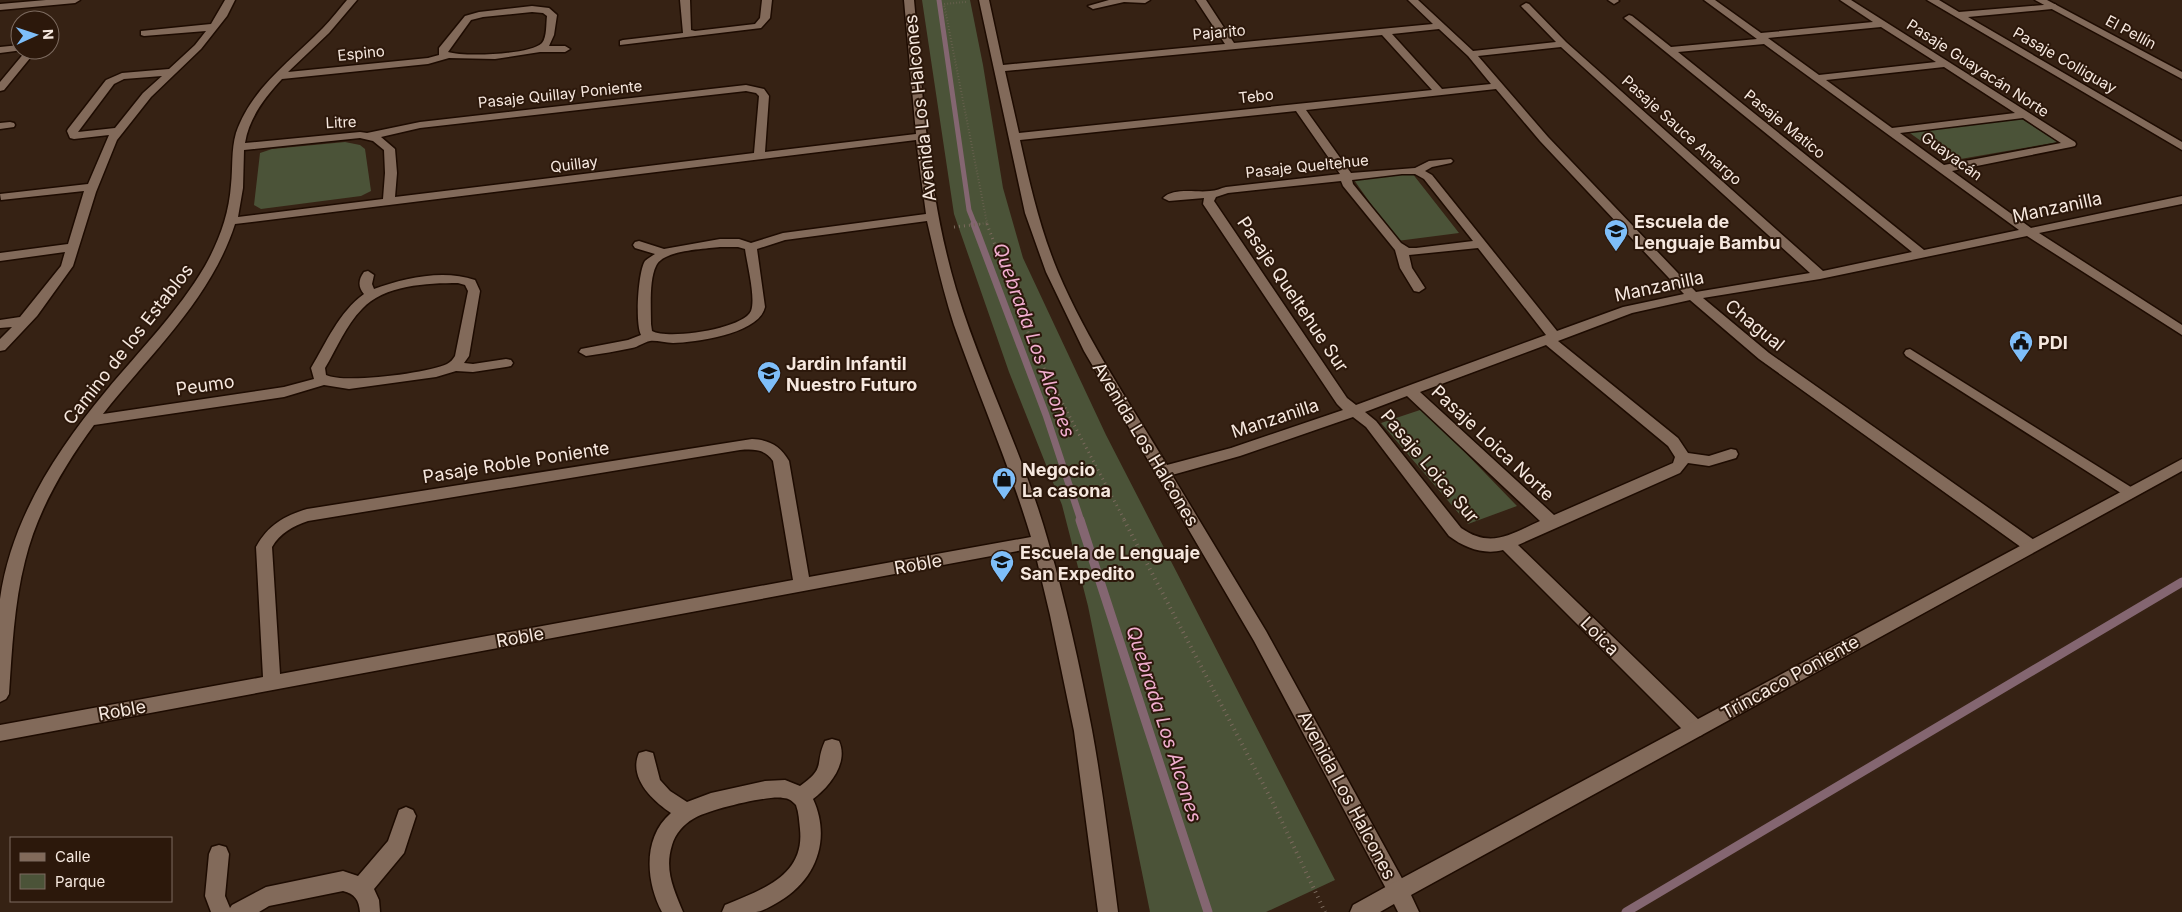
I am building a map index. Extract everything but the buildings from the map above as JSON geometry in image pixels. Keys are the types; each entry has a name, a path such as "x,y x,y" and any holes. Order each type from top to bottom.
{"street":[{"path":"0,7 75,0"},
{"path":"0,347 25,320 67,266 92,187 112,139 148,95 198,47 214,27 230,0"},
{"path":"339,0 340,14"},
{"name":"Camino de los Establos","path":"0,694 11,584 20,549 33,515 50,482 90,421 179,315 197,290 219,252 230,220 237,188 238,147 250,114 278,76 328,30 352,0"},
{"path":"685,0 686,30 690,34"},
{"path":"622,42 674,38 690,34 758,26 765,18 767,0"},
{"name":"Avenida Los Halcones","path":"909,0 922,136 933,223 961,326 1023,485 1040,541 1067,652 1083,731 1108,912"},
{"name":"Avenida Los Halcones","path":"984,0 1031,213 1052,272 1091,351 1260,636 1409,912"},
{"path":"1093,6 1122,0"},
{"path":"1127,0 1145,0"},
{"path":"1202,0 1231,46"},
{"name":"Chagual","path":"1413,0 1471,54 1573,171 1694,296 1764,356 2031,546"},
{"name":"Guayacán","path":"1709,0 2029,232 2182,331"},
{"name":"Pasaje Guayacán Norte","path":"1844,0 2071,144 1942,169"},
{"name":"Pasaje Colliguay","path":"1932,0 2182,147"},
{"name":"El Pellín","path":"2040,0 2182,76"},
{"name":"Pasaje Sauce Amargo","path":"1526,6 1563,44 1820,275"},
{"path":"1959,16 2052,6"},
{"path":"447,56 443,52 444,48 468,18 482,14 532,9 546,10 552,15 547,42 541,48"},
{"name":"Pasaje Matico","path":"1629,18 1922,254"},
{"path":"1670,50 1882,24"},
{"name":"Pajarito","path":"1000,68 1442,26"},
{"path":"144,33 214,27"},
{"path":"1385,32 1439,92"},
{"path":"1471,54 1563,44"},
{"name":"Espino","path":"278,76 420,62 447,56 476,57 530,52 541,48 565,49"},
{"path":"0,88 23,60"},
{"path":"1817,78 1945,64"},
{"path":"119,131 74,136 72,131 110,82 122,76 172,72"},
{"name":"Tebo","path":"1014,137 1500,86"},
{"name":"Pasaje Quillay Poniente","path":"369,136 420,124 740,88 756,89 764,96 759,156"},
{"path":"1299,107 1345,172 1347,184 1394,243 1411,252 1482,244"},
{"path":"1890,131 2025,115"},
{"name":"Litre","path":"238,147 340,136 369,136 382,141 389,149 388,201"},
{"name":"Quillay","path":"230,220 922,136"},
{"name":"Pasaje Queltehue","path":"1169,198 1194,194 1211,195 1220,191 1406,170 1417,171 1429,164 1447,161"},
{"path":"1417,171 1428,177 1482,244 1551,338 1678,446 1683,457 1679,466 1675,469 1506,543"},
{"path":"1,197 92,187"},
{"name":"Pasaje Queltehue Sur","path":"1211,195 1208,201 1209,204 1342,401 1354,411"},
{"name":"Manzanilla","path":"1162,472 1276,439 1628,310 1694,296 1820,275 2182,200"},
{"path":"651,336 644,328 647,272 651,262 664,253 680,248 730,242 751,247 782,237 933,223"},
{"path":"639,246 664,253"},
{"path":"0,257 73,247"},
{"path":"586,352 631,344 651,336 673,339 728,330 751,321 758,311 751,247"},
{"path":"1401,248 1406,268 1419,288"},
{"path":"368,275 366,291 373,295"},
{"path":"455,366 462,356 474,291 470,283 459,279 392,288 373,295 354,310 321,363 318,374 324,380 340,384 359,383 436,373 455,366 473,368 506,363"},
{"path":"0,324 25,320"},
{"name":"Peumo","path":"90,421 284,392 307,387 324,380"},
{"name":"Pasaje Loica Norte","path":"1409,390 1552,522"},
{"name":"Pasaje Loica Sur","path":"1354,411 1371,424 1455,532 1469,541 1478,544 1488,546 1506,543"},
{"name":"Pasaje Roble Poniente","path":"272,682 264,547 275,531 285,524 307,515 749,443 766,446 774,450 781,461 802,585"},
{"path":"1683,457 1709,461 1731,454"},
{"name":"Trincaco Poniente","path":"1360,912 2182,464"},
{"name":"Roble","path":"0,733 1040,541"},
{"name":"Loica","path":"1506,543 1695,729"},
{"path":"801,796 821,782 827,775 832,747"},
{"path":"646,759 646,774 652,787 686,813"},
{"path":"673,912 666,901 660,883 658,867 660,850 667,834 677,820 686,813 710,802 767,789 791,790 801,796 808,806 811,838 806,863 797,876 786,886 732,912"},
{"path":"361,888 397,846 406,816"},
{"path":"220,854 215,896 221,912"},
{"path":"239,912 266,897 330,882 343,881 353,883 361,888 369,897 370,912"}],"lane":[{"path":"1910,353 2130,492"}],"path":[{"path":"984,0 944,4 987,223 1036,353 1273,803 1325,912"},
{"path":"933,223 987,223"}],"green space":[{"path":"922,0 970,0 983,65 1003,188 1023,258 1106,435 1335,880 1266,912 1150,912 1088,606 1062,505 1009,372 954,214"},
{"path":"2022,119 2058,142 1949,161 1907,131"},
{"path":"345,142 360,145 365,149 371,191 361,196 261,209 254,205 260,153 272,149"},
{"path":"1412,173 1459,233 1397,241 1354,180"},
{"path":"1423,409 1517,506 1468,524 1381,423"}],"waterway":[{"name":"Quebrada Los Alcones","path":"939,0 969,210 975,225"},
{"name":"Quebrada Los Alcones","path":"974,224 1046,415 1081,521"},
{"name":"Quebrada Los Alcones","path":"1080,520 1208,912"},
{"path":"1626,912 2182,582"}],"place":[{"name":"Escuela de Lenguaje Bambu","path":"1616,252"},
{"name":"PDI","path":"2021,363"},
{"name":"Jardin Infantil Nuestro Futuro","path":"769,394"},
{"name":"Negocio La casona","path":"1004,500"},
{"name":"Escuela de Lenguaje San Expedito","path":"1002,583"}]}
